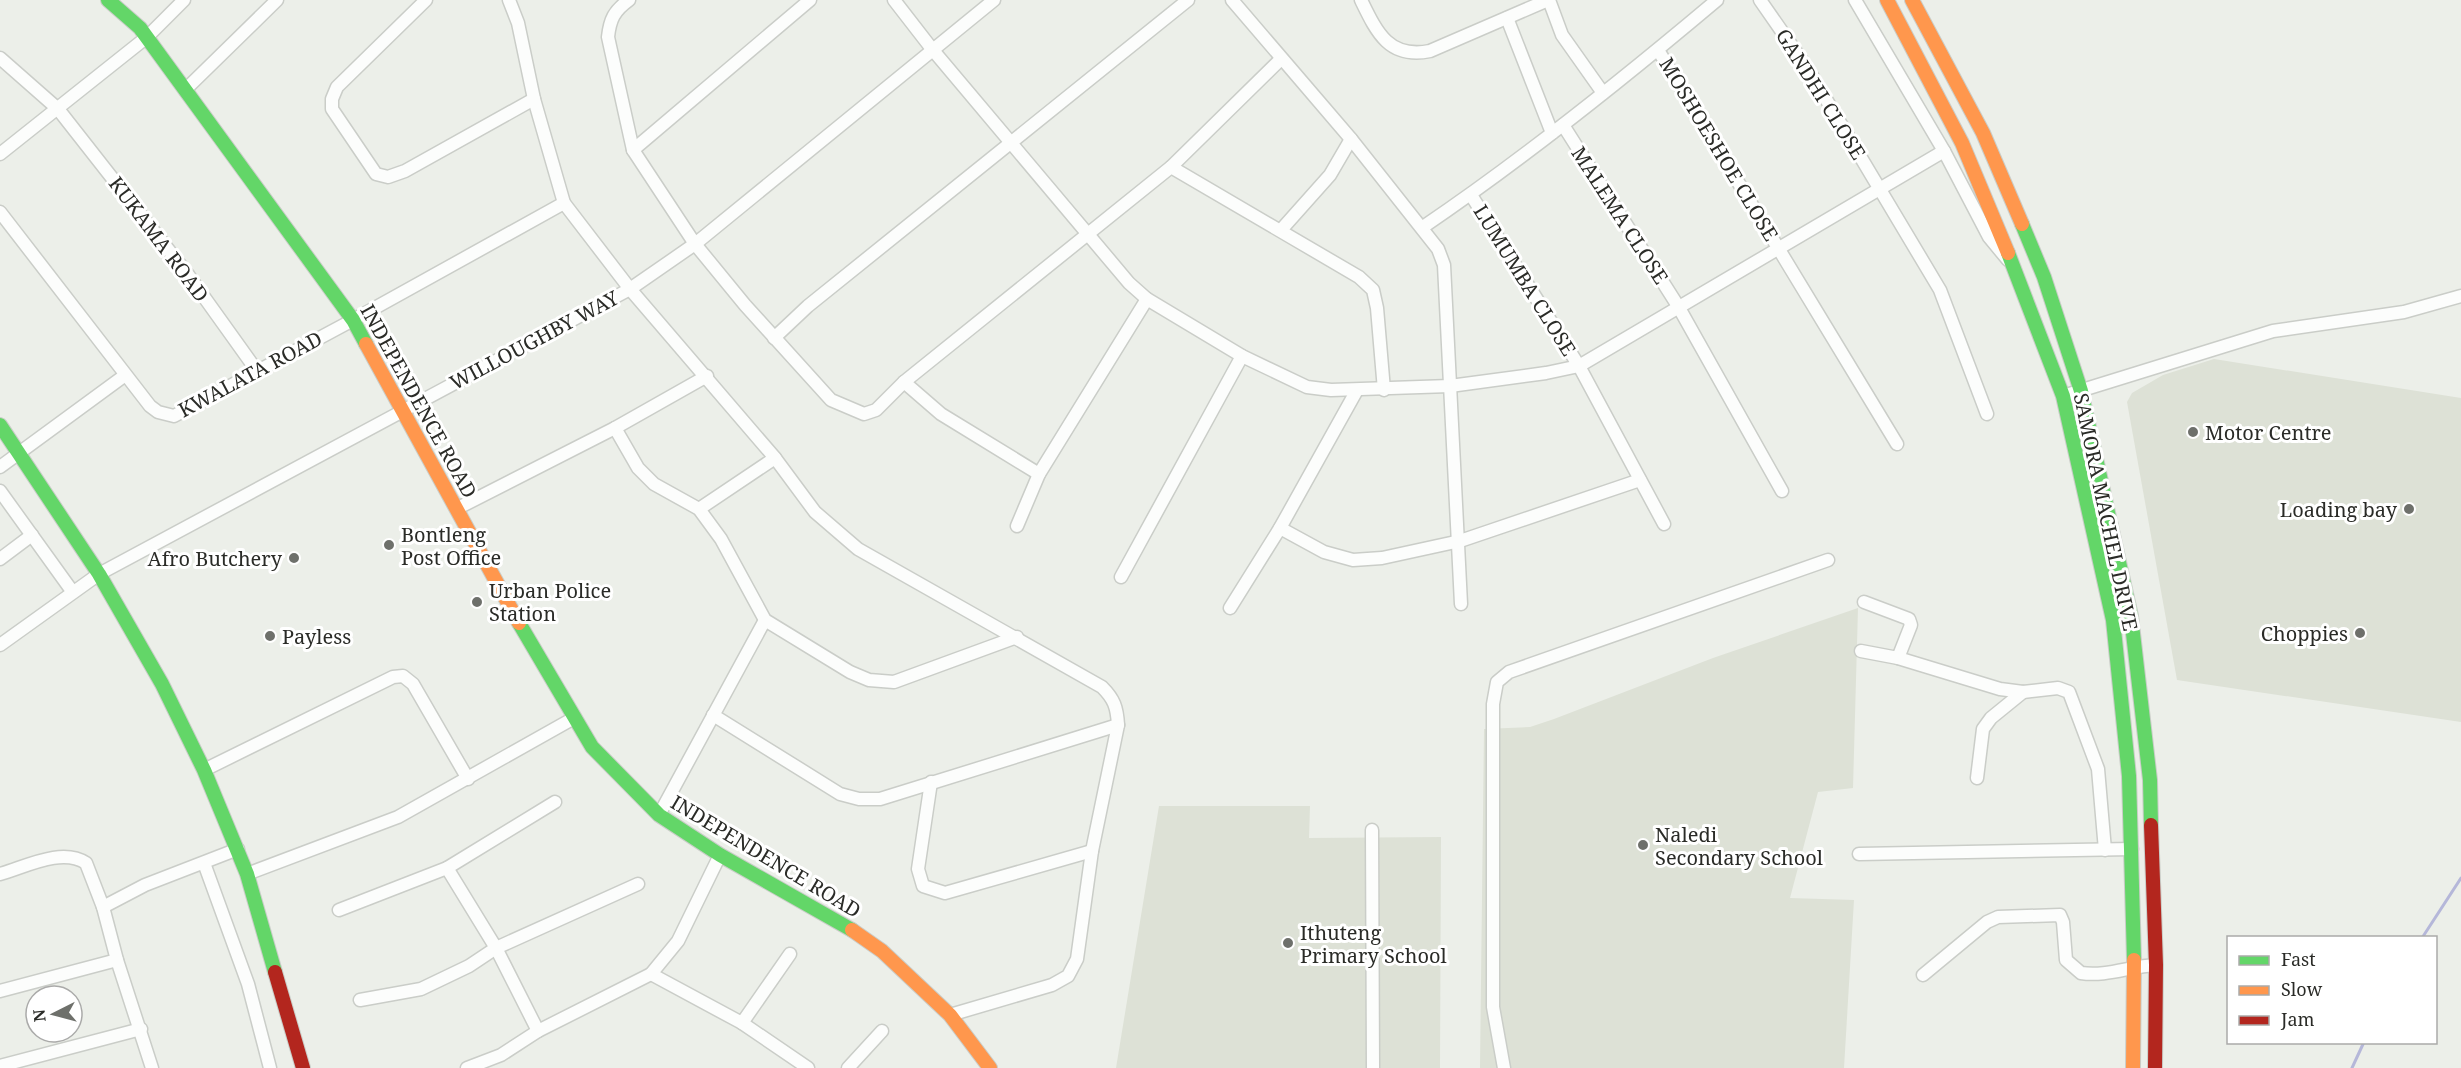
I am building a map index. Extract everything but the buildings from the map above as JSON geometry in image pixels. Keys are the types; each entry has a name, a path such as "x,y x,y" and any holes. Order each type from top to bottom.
{"main road":[{"name":"INDEPENDENCE ROAD","path":"108,0 147,36 353,320 401,410 458,508 501,592 592,747 658,815 720,855 833,917 882,951 950,1015 990,1068"},
{"name":"SAMORA MACHEL DRIVE","path":"1887,0 1962,143 2014,267 2063,396 2113,620 2129,776 2134,966 2133,1068"},
{"name":"SAMORA MACHEL DRIVE","path":"1912,0 1983,133 2044,277 2080,391 2131,616 2150,780 2156,965 2155,1068"},
{"path":"0,425 99,574 162,684 204,770 247,874 303,1068"}],"street":[{"path":"0,154 147,36 184,0"},
{"path":"186,90 277,0"},
{"path":"426,0 338,87 332,99 332,110 376,174 388,177 405,171 534,99"},
{"path":"509,0 518,23 534,99 564,203 630,289 775,458 815,512 858,549 1017,637 1102,687 1113,698 1118,710 1118,725 1092,851 1077,959 1068,976 1052,985 950,1015"},
{"path":"629,0 615,10 609,21 608,37 633,150 695,244 774,338 831,400 847,410 864,414 876,410 903,381 1086,233 1172,167 1281,59"},
{"path":"633,150 810,0"},
{"path":"894,0 932,49 1129,283 1147,299 1242,356 1307,387 1384,390 1450,386 1546,373 1579,366 1944,152"},
{"name":"WILLOUGHBY WAY","path":"0,645 72,591 99,574 630,289 695,244 994,0"},
{"path":"774,338 808,306 1188,0"},
{"path":"1232,0 1352,139 1438,249 1444,265 1460,541 1461,604"},
{"path":"1361,0 1373,26 1384,41 1399,51 1413,54 1430,51 1549,0 1562,35 1604,93"},
{"path":"1423,227 1471,195 1563,125 1717,0"},
{"name":"GANDHI CLOSE","path":"1760,0 1808,69 1881,188 1945,300 1987,414"},
{"path":"1855,0 1944,152 1989,237 2014,267"},
{"path":"1507,18 1552,133"},
{"name":"MOSHOESHOE CLOSE","path":"1658,50 1897,444"},
{"name":"KUKAMA ROAD","path":"0,58 58,109 189,276 257,371"},
{"name":"MALEMA CLOSE","path":"1563,125 1678,306 1782,491"},
{"path":"1281,230 1330,175 1352,139"},
{"path":"1172,167 1359,277 1373,290 1377,308 1384,390"},
{"name":"LUMUMBA CLOSE","path":"1471,195 1579,366 1664,524"},
{"name":"KWALATA ROAD","path":"0,212 124,376 158,412 174,416 564,203"},
{"path":"2063,396 2273,331 2404,312 2461,296"},
{"path":"1017,526 1039,474 1147,299"},
{"path":"1121,577 1242,356"},
{"path":"0,467 124,376"},
{"path":"458,508 615,428 707,376"},
{"path":"903,381 941,414 1039,474"},
{"path":"1230,608 1280,528 1357,390"},
{"path":"615,428 638,468 654,484 699,509 721,538 765,620 849,672 869,680 894,682 1017,637"},
{"path":"699,509 775,458"},
{"path":"1280,528 1324,552 1353,560 1382,558 1460,541 1640,480"},
{"path":"0,491 72,591"},
{"path":"0,559 32,535"},
{"path":"1504,1068 1492,1007 1493,704 1497,682 1509,672 1828,561"},
{"path":"1864,602 1910,621 1898,658"},
{"path":"658,815 765,620"},
{"path":"1861,651 1898,658 1995,688 2023,692 2058,688 2072,696 2098,769 2104,850"},
{"path":"204,770 393,677 404,676 413,684 468,779"},
{"path":"1977,778 1983,729 1987,722 2023,692"},
{"path":"713,715 840,794 859,799 880,799 1118,725"},
{"path":"247,874 398,817 574,718"},
{"path":"931,782 918,869 923,886 931,891 945,893 1092,851"},
{"path":"339,910 447,867 555,802"},
{"path":"1372,830 1373,1068"},
{"path":"103,907 145,885 238,849"},
{"path":"1858,854 2132,849"},
{"path":"467,1068 501,1055 538,1030 651,974 678,941 720,855"},
{"path":"0,874 56,857 79,859 86,863 103,907 117,960 152,1068"},
{"path":"204,863 248,984 270,1068"},
{"path":"447,867 496,948 538,1030"},
{"path":"360,1000 421,989 470,966 496,948 638,884"},
{"path":"1923,975 1987,922 1998,917 2060,915 2063,922 2066,960 2081,973 2110,973 2134,966 2156,965"},
{"path":"742,1023 790,954"},
{"path":"0,991 117,960"},
{"path":"651,974 742,1023 808,1068"},
{"path":"0,1066 141,1029"},
{"path":"848,1068 882,1031"}],"shaded area":[{"path":"2214,359 2461,398 2461,722 2177,680 2127,402 2132,393 2163,375"},
{"name":"Naledi Secondary School","path":"1858,608 1853,788 1818,792 1790,898 1854,900 1844,1068 1480,1068 1484,729 1530,727 1713,658"},
{"name":"Ithuteng Primary School","path":"1159,806 1310,806 1309,838 1441,837 1440,1068 1116,1068"}],"waterway":[{"path":"2423,936 2461,878"},
{"path":"2352,1068 2363,1044"}],"traffic: fast":[{"path":"108,0 140,28 353,320 366,344"},
{"path":"2022,224 2044,277 2081,391 2131,616 2150,780 2151,825"},
{"path":"2008,253 2063,396 2113,620 2129,776 2134,960"},
{"path":"0,425 99,574 162,684 204,770 247,874 275,972"},
{"path":"519,623 592,747 659,815 720,855 852,930"}],"traffic: slow":[{"path":"1887,0 1962,143 2008,253"},
{"path":"1912,0 1983,133 2022,224"},
{"path":"366,344 519,623"},
{"path":"852,930 882,951 950,1015 990,1068"},
{"path":"2133,1068 2134,960"}],"traffic: jam":[{"path":"2151,825 2156,965 2155,1068"},
{"path":"275,972 303,1068"}],"place":[{"name":"Motor Centre","path":"2193,432"},
{"name":"Loading bay","path":"2409,509"},
{"name":"Bontleng Post Office","path":"389,545"},
{"name":"Afro Butchery","path":"294,558"},
{"name":"Urban Police Station","path":"477,602"},
{"name":"Choppies","path":"2360,633"},
{"name":"Payless","path":"270,636"},
{"name":"Naledi Secondary School","path":"1643,845"},
{"name":"Ithuteng Primary School","path":"1288,943"}]}
